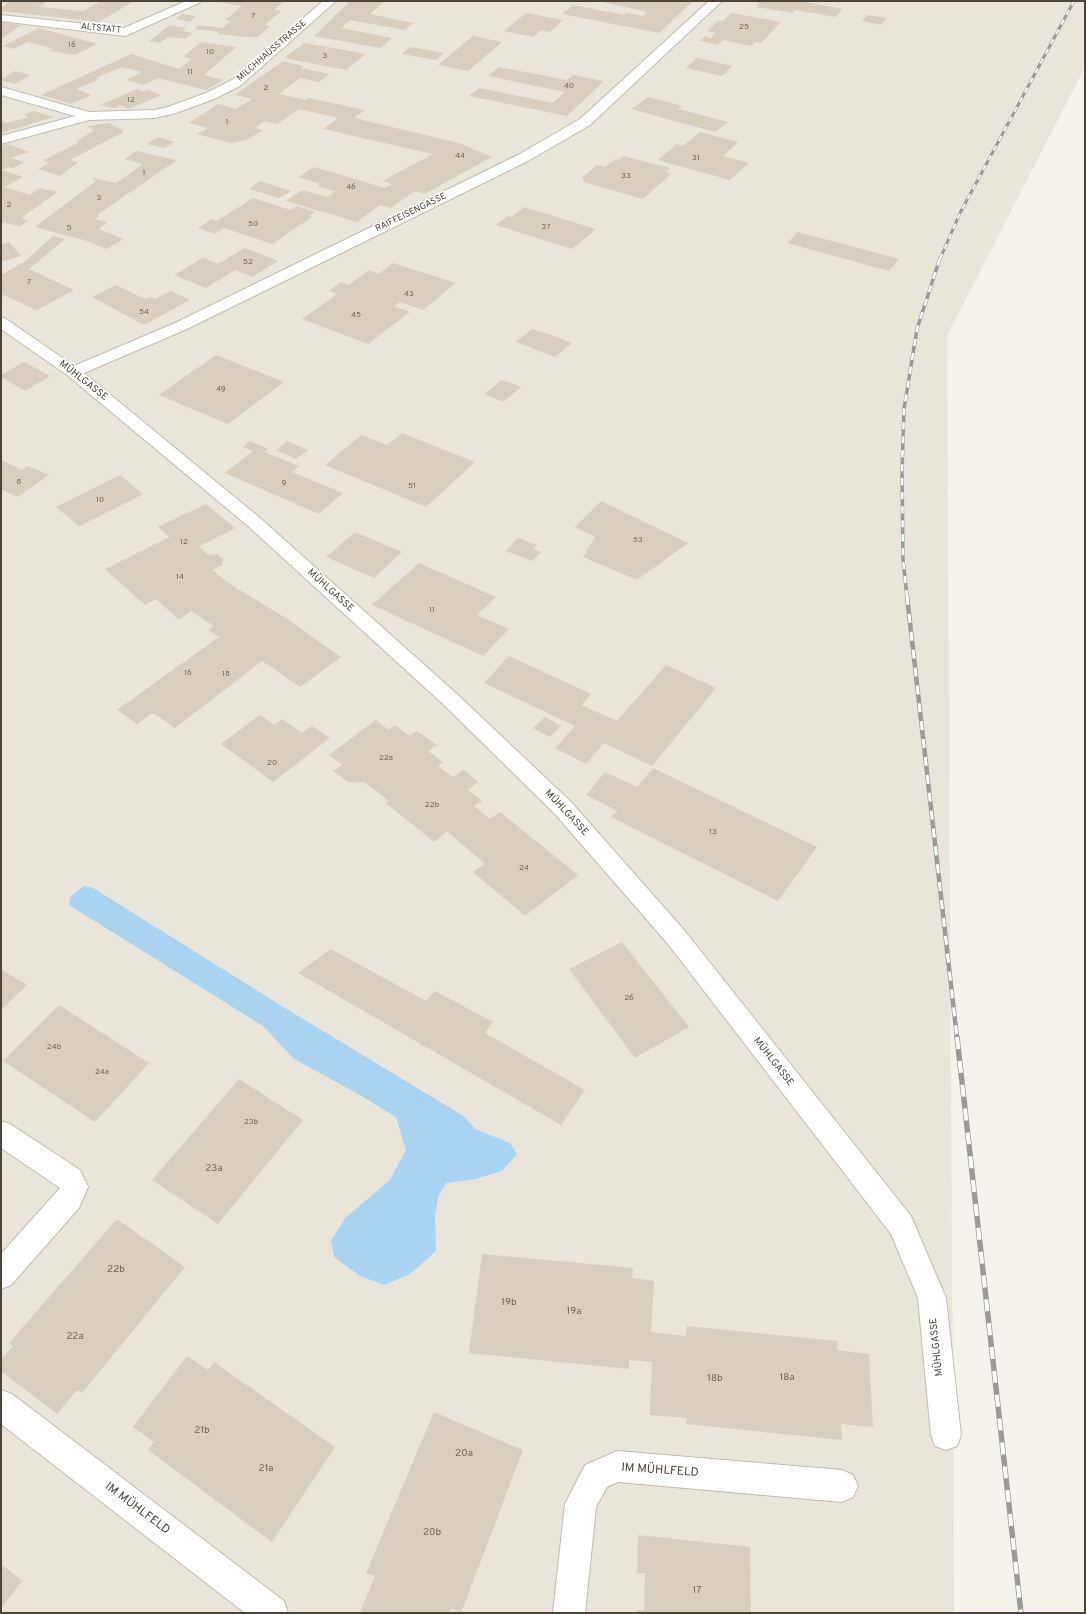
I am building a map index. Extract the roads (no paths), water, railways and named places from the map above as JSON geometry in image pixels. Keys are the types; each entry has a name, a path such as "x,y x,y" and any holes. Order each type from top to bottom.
{"street":[{"name":"ALTSTATT","path":"1,18 125,32 195,1"},
{"name":"MILCHHAUSSTRASSE","path":"1,140 89,116 155,114 172,110 210,96 236,83 330,1"},
{"name":"RAIFFEISENGASSE","path":"73,372 181,326 523,158 585,122 716,1"},
{"path":"1,91 89,116"},
{"name":"MÜHLGASSE","path":"1,322 73,372 254,522 451,700 563,808 676,937 901,1226 932,1298 946,1435"},
{"path":"1,1133 70,1179 74,1188 69,1199 1,1275"},
{"name":"IM MÜHLFELD","path":"1,1405 272,1613"},
{"name":"IM MÜHLFELD","path":"569,1613 581,1504 596,1476 617,1466 842,1486"}],"water":[{"path":"84,886 93,888 285,1008 465,1117 475,1129 510,1143 517,1154 502,1171 476,1179 446,1183 438,1197 435,1215 436,1251 410,1274 384,1285 360,1276 334,1257 331,1241 345,1218 390,1180 406,1150 396,1117 360,1095 294,1059 263,1026 69,905 70,897"}],"railway":[{"path":"940,259 960,213 1074,1"},
{"path":"907,597 903,559 902,470 904,409 917,329 940,258"},
{"path":"907,596 957,1038"},
{"path":"957,1037 1021,1613"}]}
